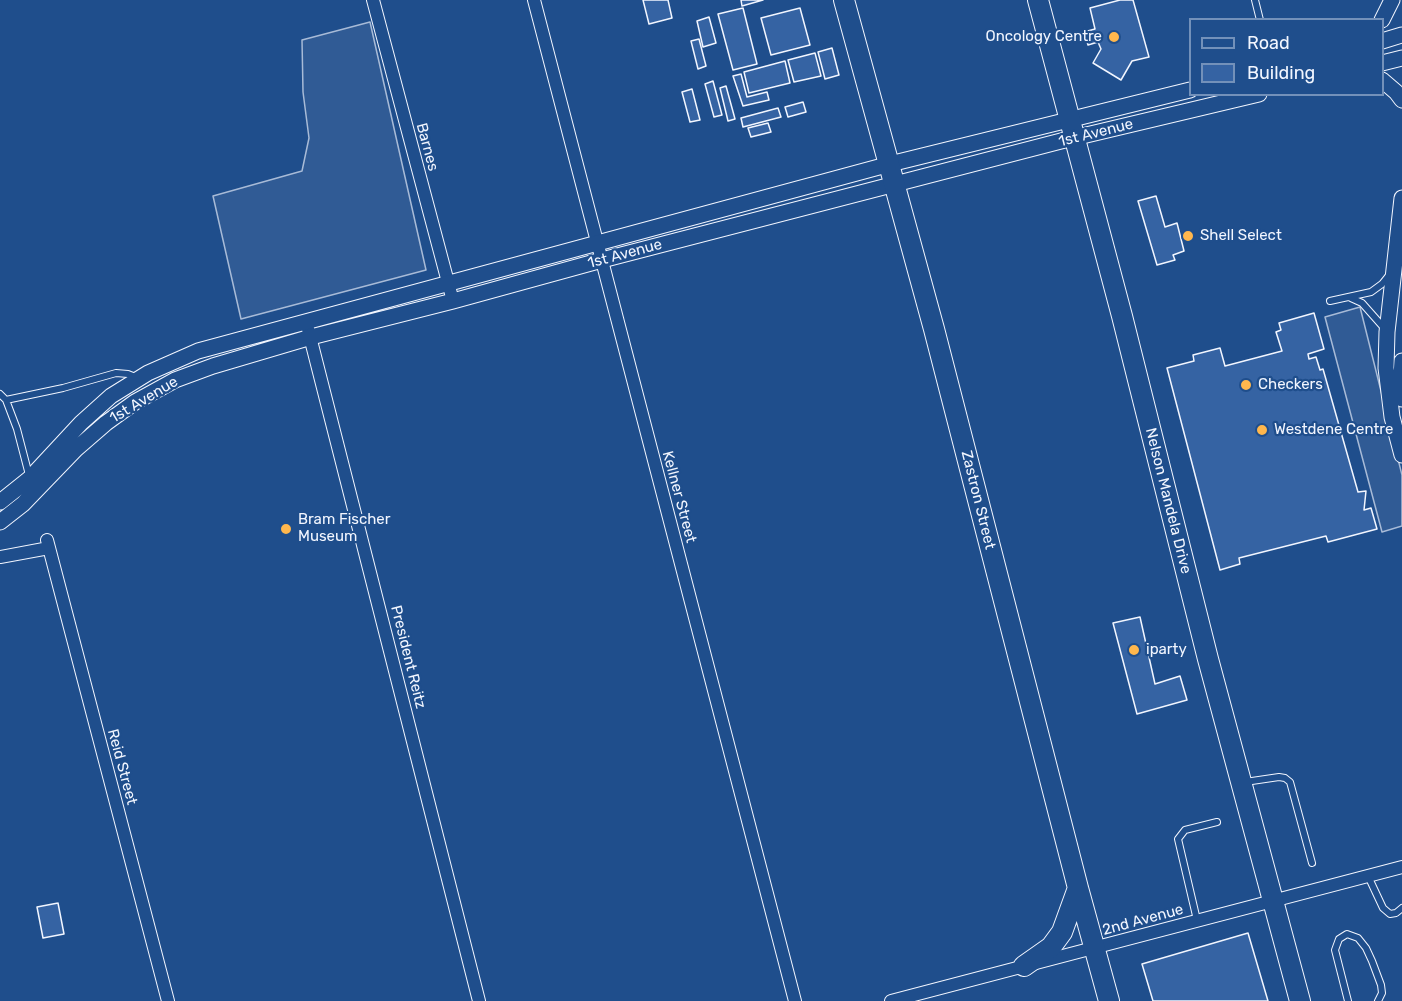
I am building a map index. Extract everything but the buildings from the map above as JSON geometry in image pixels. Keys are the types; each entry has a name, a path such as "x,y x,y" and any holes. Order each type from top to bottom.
{"highway":[{"name":"Zastron Street","path":"844,0 937,340 1109,1001"},
{"name":"Nelson Mandela Drive","path":"1038,0 1122,316 1208,659 1300,1001"},
{"path":"1024,966 1051,947 1062,932 1078,888"}],"street":[{"name":"Barnes","path":"373,0 453,301"},
{"name":"Kellner Street","path":"534,0 795,1001"},
{"path":"1383,18 1392,0"},
{"path":"1384,40 1402,35"},
{"path":"1384,63 1402,58"},
{"path":"1384,81 1402,100"},
{"name":"1st Avenue","path":"0,522 31,496 76,449 106,423 156,390 175,380 213,366 311,337 895,185 1189,91"},
{"name":"1st Avenue","path":"0,502 29,479 81,423 111,396 143,376 198,351 890,164 1248,96"},
{"path":"1402,198 1387,332 1388,388 1402,455"},
{"name":"President Reitz","path":"306,321 479,1001"},
{"path":"1402,361 1400,390 1402,399"},
{"path":"143,376 156,390"},
{"name":"Reid Street","path":"0,557 48,544 168,1001"},
{"name":"2nd Avenue","path":"891,1001 1402,867"}],"lane":[{"path":"1255,0 1260,18"},
{"path":"1330,301 1362,295 1376,289 1393,270"},
{"path":"1350,297 1362,303 1387,332"},
{"path":"6,400 63,388 116,373 143,376"},
{"path":"0,394 6,400 17,429 29,479"},
{"path":"1241,783 1279,777 1290,782 1312,863"},
{"path":"1197,921 1178,838 1185,830 1217,822"},
{"path":"1368,876 1383,908 1390,914 1402,908"},
{"path":"1348,1001 1335,950 1339,939 1347,934 1358,938 1372,960 1381,985 1382,993 1378,1001"}],"shaded area":[{"path":"370,22 426,270 241,319 213,196 302,171 309,138 303,92 302,40"},
{"path":"1360,307 1402,475 1402,526 1382,532 1325,317"}],"place":[{"name":"Oncology Centre","path":"1114,37"},
{"name":"Shell Select","path":"1188,236"},
{"name":"Checkers","path":"1246,385"},
{"name":"Westdene Centre","path":"1262,430"},
{"name":"Bram Fischer Museum","path":"286,529"},
{"name":"iparty","path":"1134,650"}]}
